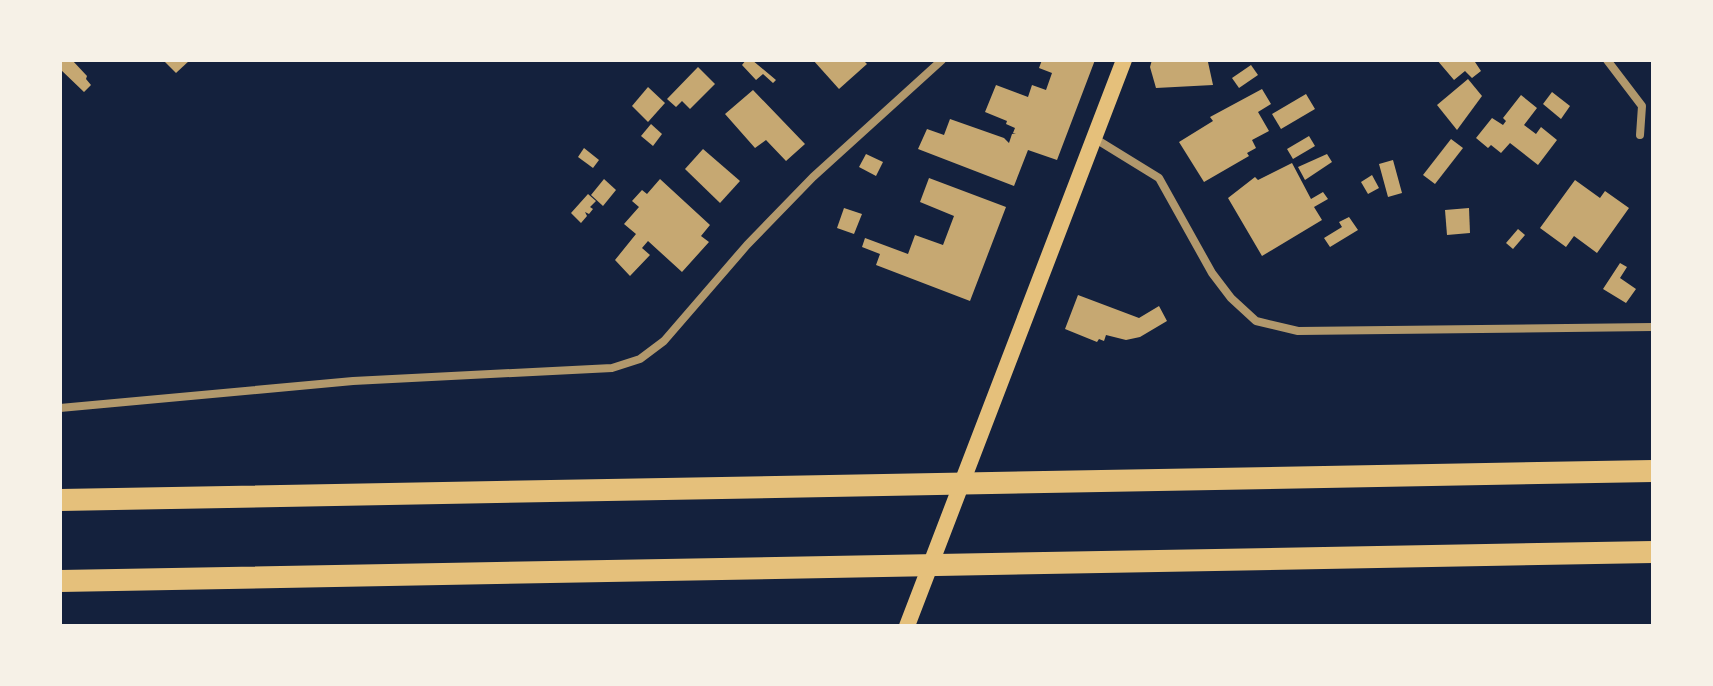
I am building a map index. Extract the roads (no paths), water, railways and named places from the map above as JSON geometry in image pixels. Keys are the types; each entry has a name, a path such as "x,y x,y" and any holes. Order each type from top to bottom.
{"highway":[{"path":"60,500 1653,471"},
{"path":"60,581 1653,552"}],"main road":[{"path":"907,626 1124,60"}],"street":[{"path":"60,408 353,381 612,368 640,359 664,341 747,245 813,177 942,60"},
{"path":"1607,60 1642,106 1640,135"},
{"path":"1094,138 1159,178 1212,273 1231,298 1256,321 1298,331 1653,327"}]}
